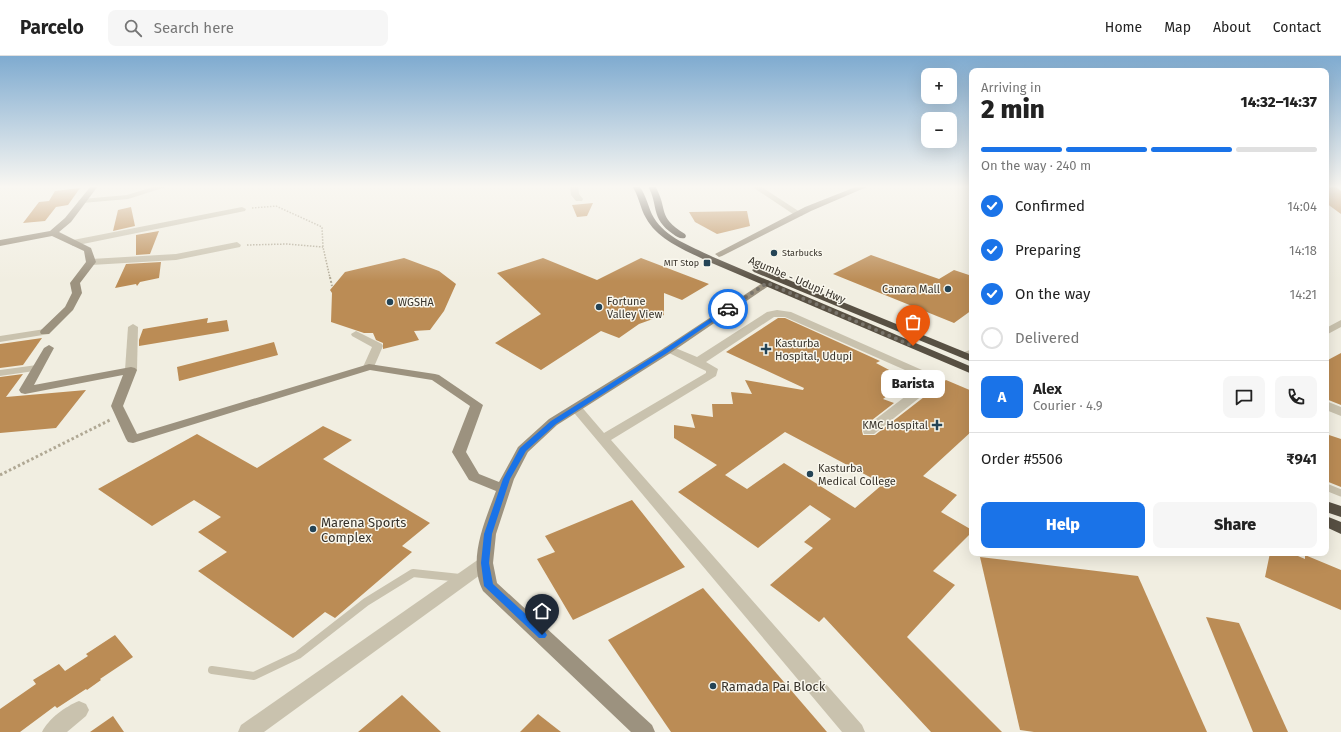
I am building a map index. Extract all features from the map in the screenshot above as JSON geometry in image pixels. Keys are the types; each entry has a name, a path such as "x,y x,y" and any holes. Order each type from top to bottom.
{"highway":[{"name":"Agumbe - Udupi Hwy","path":"650,218 656,227 686,247 710,259 969,370"},
{"name":"Agumbe - Udupi Hwy","path":"661,218 667,224 692,242 969,355"},
{"path":"710,259 719,254"},
{"path":"1329,507 1341,512"},
{"path":"1329,522 1341,528"}],"street":[{"path":"0,243 53,233 70,218"},
{"path":"73,243 200,218"},
{"path":"719,254 792,218"},
{"path":"53,233 88,250 91,262"},
{"path":"91,262 176,257 237,245"},
{"path":"0,339 45,332 69,308 77,293 75,284 91,262"},
{"path":"645,732 489,586 485,563 488,534 506,479 523,450 553,422 669,349 767,283"},
{"path":"698,362 771,314 777,313 787,314 918,372 927,378 927,383 924,388 869,431"},
{"path":"1329,330 1341,323"},
{"path":"133,327 131,370 117,406 133,439 369,367 435,377 477,405 459,452 474,477 503,489"},
{"path":"356,334 378,346 369,367"},
{"path":"49,348 25,390 131,370"},
{"path":"603,439 712,374 712,369 669,349"},
{"path":"0,373 37,368"},
{"path":"1329,406 1341,412"},
{"path":"576,408 855,732"},
{"path":"248,732 485,563"},
{"path":"52,732 79,710"}],"lane":[{"path":"1329,488 1341,493"},
{"path":"212,670 254,676 298,655 366,602 413,573 464,578"}],"path":[{"path":"301,218 322,227 323,247 332,286"},
{"path":"237,245 287,244 323,247"},
{"path":"0,475 121,414"}],"building":[{"path":"27,218 48,218 45,221 23,223"},
{"path":"116,218 133,218 135,226 113,231"},
{"path":"692,218 748,218 750,226 717,234 695,222"},
{"path":"159,231 150,254 136,255 136,235"},
{"path":"871,255 939,279 954,270 969,275 969,312 954,323 833,274"},
{"name":"WGSHA","path":"404,258 439,271 456,284 444,311 430,330 414,331 419,340 383,349 383,343 376,340 373,333 364,333 331,322 332,293 330,290 345,272"},
{"name":"Fortune Valley View","path":"543,258 597,280 641,258 709,284 682,300 664,293 664,315 639,324 619,338 601,331 541,370 495,343 541,314 497,273"},
{"path":"161,262 159,278 140,282 137,286 136,284 115,288 126,264"},
{"path":"208,318 207,323 227,320 229,331 139,346 139,340 143,329"},
{"path":"778,318 785,318 880,361 876,363 908,380 883,399 894,403 863,427 863,435 875,435 946,380 969,390 969,434 923,476 957,495 941,512 969,528 969,535 933,571 955,585 907,637 1002,732 931,732 824,617 819,622 770,585 813,548 804,542 831,519 810,505 758,548 678,492 717,465 674,438 674,425 695,428 691,414 713,417 712,404 733,404 731,392 752,394 745,380 803,390 804,388 726,352","holes":["785,432 883,484 855,508 784,463 747,489 725,475"]},
{"path":"42,338 23,365 0,368 0,344"},
{"path":"274,342 278,355 179,381 177,367"},
{"path":"1341,353 1341,405 1329,400 1329,359"},
{"path":"23,374 6,397 86,390 56,428 0,433 0,377"},
{"name":"Marena Sports Complex","path":"323,426 352,440 323,459 430,523 402,546 412,552 335,618 325,612 293,638 198,571 227,552 198,532 221,517 194,500 152,526 98,489 197,434 257,468"},
{"path":"1329,435 1341,439 1341,487 1329,482"},
{"path":"632,500 685,567 573,620 537,559 555,552 545,536"},
{"path":"1269,556 1298,556 1305,559 1305,556 1307,556 1341,570 1341,610 1265,577"},
{"path":"980,557 1138,576 1207,732 1034,732 1020,730"},
{"name":"Ramada Pai Block","path":"703,588 827,732 671,732 608,640"},
{"path":"1206,617 1239,623 1288,732 1253,732"},
{"path":"115,635 133,657 100,679 101,680 87,690 86,689 57,708 55,706 20,732 0,732 0,709 36,684 33,680 59,664 65,671 88,656 86,654"},
{"path":"402,695 441,732 358,732"},
{"path":"538,714 561,732 520,732"},
{"path":"113,716 124,732 90,732"}],"way so far":[{"path":"728,309 767,283 913,346"}],"place":[{"name":"Starbucks","path":"774,253"},
{"name":"MIT Stop","path":"707,263"},
{"name":"Canara Mall","path":"948,289"},
{"name":"WGSHA","path":"390,302"},
{"name":"Fortune Valley View","path":"599,307"},
{"name":"Barista","path":"913,346"},
{"name":"Kasturba Hospital, Udupi","path":"766,349"},
{"name":"KMC Hospital","path":"937,425"},
{"name":"Kasturba Medical College","path":"810,474"},
{"name":"Marena Sports Complex","path":"313,529"},
{"name":"Ramada Pai Block","path":"713,686"}],"route":[{"path":"542,635 489,586 485,563 488,534 506,479 523,450 553,422 665,352 728,309"}]}
